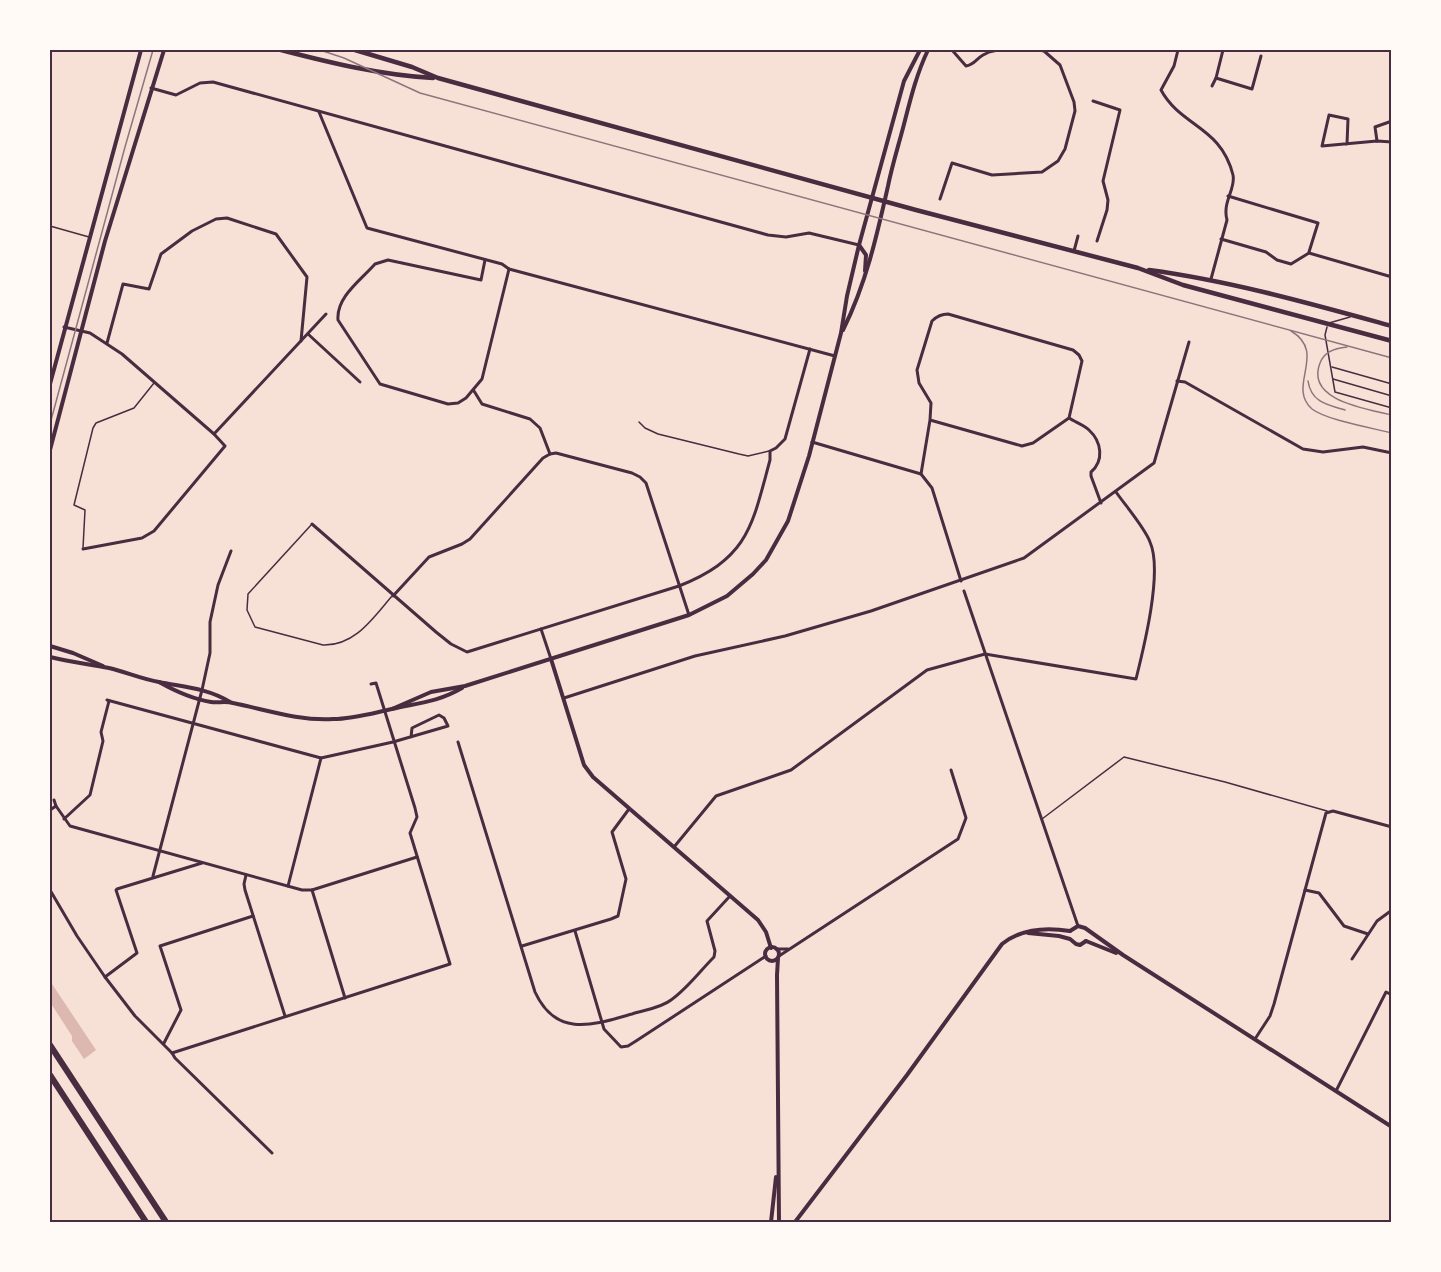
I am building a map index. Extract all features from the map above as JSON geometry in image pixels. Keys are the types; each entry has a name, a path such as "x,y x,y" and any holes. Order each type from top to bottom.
{"highway":[{"path":"50,1045 166,1222"},
{"path":"50,1075 147,1222"}],"main road":[{"path":"281,50 351,68 412,77 438,78"},
{"path":"355,50 438,78 872,198 1138,268 1184,285 1392,341"},
{"path":"1138,268 1185,275 1392,326"}],"street":[{"path":"50,384 141,50"},
{"path":"50,450 105,241 164,50"},
{"path":"393,709 431,692 465,686 689,615 711,605 740,586 766,560 788,521 812,442 841,333 859,245 904,81 920,50"},
{"path":"841,333 856,304 865,278 913,89 928,50"},
{"path":"952,50 966,66 972,65 991,51 1009,50"},
{"path":"940,199 952,163 992,175 1038,173 1058,161 1065,150 1076,111 1060,65 1044,51 1039,50"},
{"path":"1178,50 1174,66 1161,90 1168,104 1220,145 1234,178 1224,211 1227,220 1210,281"},
{"path":"1212,87 1223,50"},
{"path":"1216,78 1252,89 1261,56"},
{"path":"151,88 176,95 196,85 211,82 768,234 786,237 809,233 859,245 866,255 865,278"},
{"path":"1093,101 1120,110 1103,181 1108,200 1107,210 1097,241"},
{"path":"319,112 367,228 502,264 509,269 835,356"},
{"path":"1347,144 1348,119 1329,115 1322,146 1347,144 1377,141 1392,142"},
{"path":"1377,141 1375,127 1392,121"},
{"path":"1221,239 1266,252 1277,260 1291,264 1309,253 1318,223 1228,196"},
{"path":"107,344 123,284 149,289 164,251 208,222 227,218 276,234 307,277 301,341"},
{"path":"1074,251 1078,236"},
{"path":"1309,253 1392,277"},
{"path":"485,260 481,280 388,260 375,264 344,298 337,315 340,326 377,381 384,386 448,404 458,402 474,391 482,379 509,269"},
{"path":"214,434 326,314"},
{"path":"921,474 931,403 920,383 917,370 932,321 943,314 958,316 1077,353 1082,361 1069,418 1040,440 1022,446 930,420"},
{"path":"64,327 81,330 107,344 214,434 225,446 154,531 142,538 83,549"},
{"path":"308,334 360,382"},
{"path":"564,698 695,656 785,636 871,611 1024,558 1154,463 1189,342"},
{"path":"312,524 451,644 467,652 679,586 706,574 720,564 748,533 770,460 770,451 777,448 785,439 810,349"},
{"path":"1177,381 1185,382 1306,450 1323,452 1363,447 1392,453"},
{"path":"474,391 482,405 524,416 536,424 550,454"},
{"path":"1069,418 1090,431 1100,446 1100,460 1091,472 1091,476 1101,503"},
{"path":"812,442 921,474 932,488 961,581"},
{"path":"393,596 429,557 470,539 543,458 556,453 632,473 645,483 689,615"},
{"path":"674,847 716,796 791,770 927,670 986,654 1136,679 1144,646 1155,568 1150,542 1116,492"},
{"path":"153,876 200,699 210,653 210,622 218,585 231,551"},
{"path":"964,591 1078,926"},
{"path":"541,629 584,765 593,777 763,927 779,957 777,975 778,1222"},
{"path":"50,646 73,652 109,668"},
{"path":"50,657 109,668 159,682 179,684 217,694 230,702"},
{"path":"159,682 177,692 212,702 230,702 312,719 356,717 434,701 465,686"},
{"path":"172,1053 450,964 410,833 417,818 376,683 371,684"},
{"path":"64,819 90,795 103,741 100,732 108,700 321,758 393,742 411,737 448,726 446,720 439,715 435,716 414,727 410,732 411,737"},
{"path":"458,742 535,992 550,1012 562,1021 575,1025 594,1025 665,1004 673,999 714,957 715,951 707,921 730,896"},
{"path":"288,886 321,758"},
{"path":"768,958 774,961 958,839 966,818 951,770"},
{"path":"54,800 70,826 302,890 312,890 417,857"},
{"path":"50,810 56,806"},
{"path":"522,946 618,916 626,879 612,832 629,808"},
{"path":"1255,1039 1275,1004 1325,816 1328,812 1333,811 1392,827"},
{"path":"105,977 137,953 116,890 119,887 202,862"},
{"path":"246,874 244,884 285,1016"},
{"path":"50,890 77,936 135,1016 272,1153"},
{"path":"312,890 345,998"},
{"path":"1305,891 1319,893 1344,926 1368,934"},
{"path":"1352,958 1377,921 1392,910"},
{"path":"163,1044 181,1010 160,946 254,916"},
{"path":"795,1222 907,1075 991,957 1011,936 1041,929 1070,931 1082,926 1123,955 1392,1126"},
{"path":"575,931 606,1034 621,1047 628,1046 768,958"},
{"path":"1070,931 1071,941"},
{"path":"1086,941 1087,931"},
{"path":"1021,933 1071,941 1080,945 1086,941"},
{"path":"1086,941 1123,955"},
{"path":"777,975 767,951 773,948 790,949"},
{"path":"1336,1091 1386,992 1392,995"},
{"path":"771,1222 778,1168"}],"lane":[{"path":"50,225 90,237"},
{"path":"1354,316 1328,324 1325,335 1334,389 1337,393 1392,408"},
{"path":"1330,364 1333,368 1392,384"},
{"path":"1331,376 1335,381 1392,396"},
{"path":"83,549 85,510 74,505 93,428 96,423 135,408 154,383"},
{"path":"639,422 645,428 658,434 738,454 748,456 770,451"},
{"path":"312,524 248,594 247,610 255,627 323,645 334,645 358,635 393,596"},
{"path":"1041,820 1124,757 1322,808 1328,812"}],"shaded area":[{"path":"50,981 96,1050 84,1059 50,1002"}],"tram line":[{"path":"50,424 153,50"},
{"path":"320,50 344,58 420,93 1392,358"},
{"path":"1291,331 1301,340 1306,349 1303,390 1305,400 1312,409 1338,420 1392,433"},
{"path":"1347,347 1330,351 1322,359 1318,376 1322,386 1330,395 1341,401 1392,415"},
{"path":"1308,381 1313,394 1321,402 1345,410"}]}
